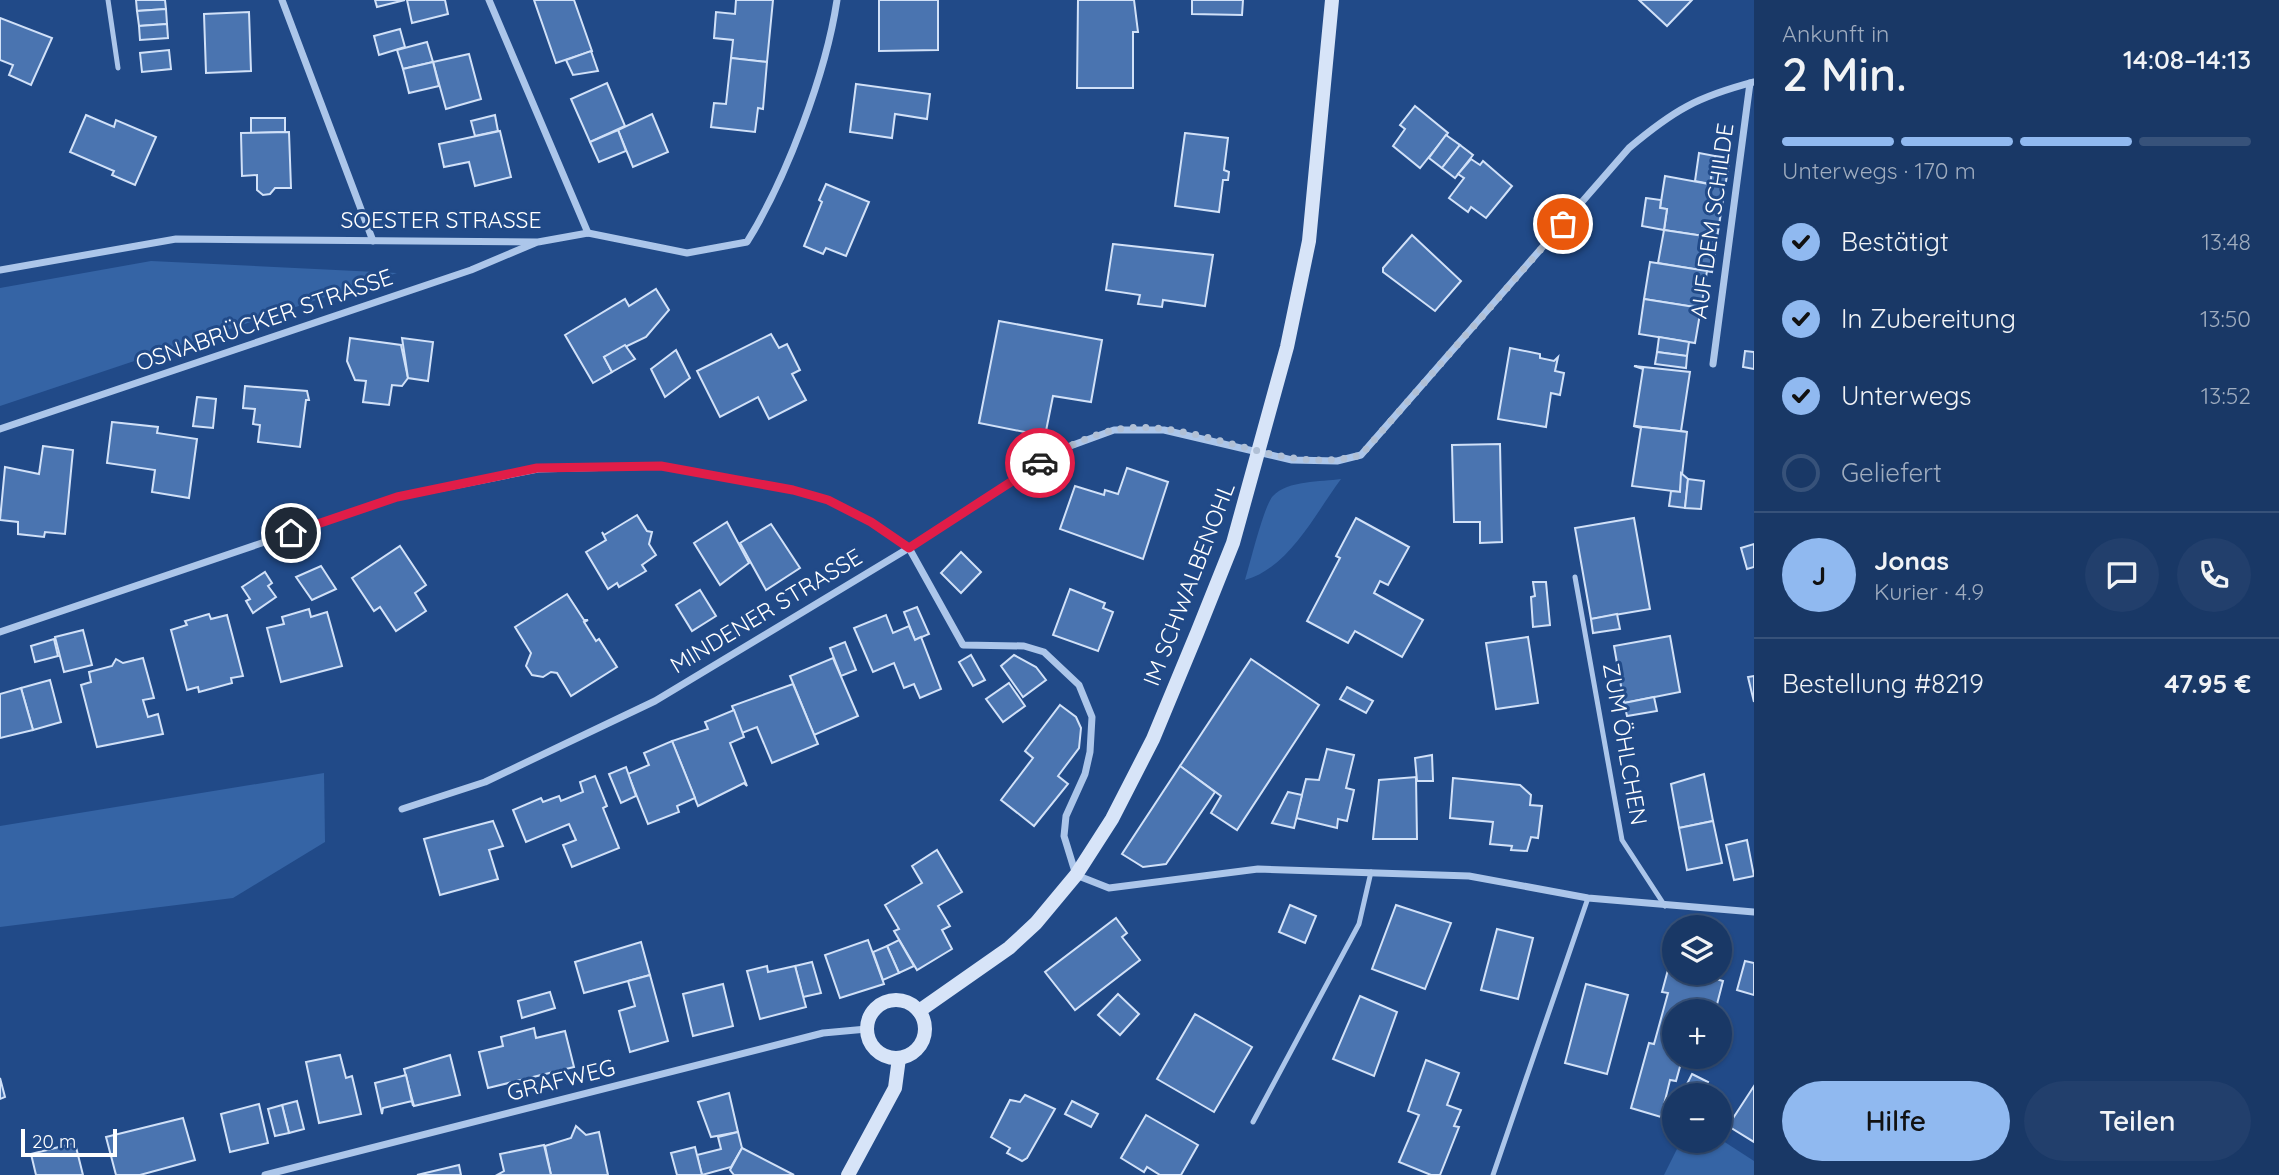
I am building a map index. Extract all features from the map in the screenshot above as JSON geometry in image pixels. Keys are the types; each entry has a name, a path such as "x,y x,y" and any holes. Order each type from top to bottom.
{"street":[{"path":"282,0 373,241"},
{"path":"489,0 588,233"},
{"name":"SOESTER STRASSE","path":"0,270 176,239 538,242 588,233 687,253 747,242 771,203 815,85 837,0"},
{"name":"IM SCHWALBENOHL","path":"919,1011 1009,948 1036,923 1076,875 1112,818 1153,739 1233,543 1261,452 1309,241 1332,0"},
{"name":"MINDENER STRASSE","path":"402,809 485,782 655,701 909,548 1062,449 1114,430 1164,430 1303,460 1337,461 1361,455 1629,148 1662,120 1690,102 1752,82"},
{"name":"AUF DEM SCHILDE","path":"1713,364 1752,82"},
{"name":"OSNABRÜCKER STRASSE","path":"0,429 471,270 538,242"},
{"path":"0,632 397,497 537,468 661,466 793,490 828,500 871,522 909,548 963,645 1024,646 1044,652 1079,685 1092,717 1090,752 1084,774 1066,816 1064,836 1076,875 1109,888 1258,869 1469,876 1588,898 1754,912"},
{"path":"905,1001 919,1011 925,1028 921,1044 907,1056 899,1058 877,1050 867,1028 873,1012 887,1002 905,1001"},
{"name":"GRAFWEG","path":"265,1175 823,1033 867,1028"},
{"path":"848,1175 895,1088 899,1058"}],"lane":[{"path":"108,0 118,68"},
{"name":"ZUM ÖHLCHEN","path":"1575,577 1622,839 1665,906"},
{"path":"1254,1122 1359,924 1371,872"},
{"path":"1493,1175 1588,898"}],"shaded area":[{"path":"151,261 397,273 0,406 0,288"},
{"path":"1341,479 1288,552 1261,574 1245,580 1262,522 1273,496 1296,484"},
{"path":"324,773 325,842 233,898 0,927 0,826"},
{"path":"1732,1147 1754,1161 1754,1175 1664,1175 1675,1153 1732,1153"}],"building":[{"path":"136,0 165,0 166,9 137,11"},
{"path":"375,0 405,0 377,7"},
{"path":"407,0 445,0 448,14 412,23"},
{"path":"534,0 574,0 592,51 556,63"},
{"path":"736,0 773,0 767,62 731,58 733,40 714,38 716,12 735,14"},
{"path":"879,0 938,0 938,50 879,51"},
{"path":"1078,0 1134,0 1138,32 1133,32 1133,88 1077,88"},
{"path":"1192,0 1243,0 1242,15 1192,14"},
{"path":"1639,0 1692,0 1667,26"},
{"path":"166,9 167,24 139,26 137,11"},
{"path":"249,12 251,71 206,73 204,14"},
{"path":"0,18 52,38 31,85 9,75 13,65 0,60"},
{"path":"167,24 168,38 140,40 139,26"},
{"path":"400,29 405,47 379,55 374,36"},
{"path":"427,42 433,62 403,69 397,50"},
{"path":"169,50 171,69 142,72 140,53"},
{"path":"591,51 598,71 573,75 566,60"},
{"path":"469,54 481,99 446,109 433,62"},
{"path":"731,58 767,62 763,109 758,108 755,132 711,127 714,103 726,104"},
{"path":"433,62 439,86 409,93 403,69"},
{"path":"607,83 625,126 590,142 571,99"},
{"path":"856,84 930,94 927,119 895,114 892,138 850,132"},
{"path":"1415,106 1448,133 1420,168 1393,146 1405,129 1400,125"},
{"path":"652,114 668,152 633,167 618,130"},
{"path":"86,115 114,127 116,120 156,137 135,185 112,175 114,171 70,152"},
{"path":"495,115 498,131 475,136 471,121"},
{"path":"251,118 285,118 285,132 251,133"},
{"path":"618,130 626,151 599,162 590,142"},
{"path":"500,131 511,177 475,186 469,162 444,167 439,144"},
{"path":"289,132 291,188 275,188 270,194 263,195 257,190 257,175 242,176 241,133"},
{"path":"1185,133 1228,138 1224,170 1229,172 1228,180 1223,180 1219,212 1175,206"},
{"path":"1446,135 1460,145 1442,168 1429,158"},
{"path":"1460,145 1473,155 1455,178 1442,168"},
{"path":"1699,153 1715,156 1710,184 1695,181"},
{"path":"1715,156 1730,158 1725,187 1710,184"},
{"path":"1471,159 1480,165 1483,161 1512,186 1486,218 1471,207 1468,212 1449,198 1464,178 1458,174"},
{"path":"1665,176 1725,187 1717,238 1664,230 1667,209 1660,208"},
{"path":"826,184 869,202 846,256 826,248 823,254 804,246 822,202 819,200"},
{"path":"1646,198 1661,200 1660,208 1667,209 1664,230 1642,226"},
{"path":"1664,230 1717,238 1712,272 1658,263"},
{"path":"1412,235 1461,281 1435,311 1383,272 1383,268"},
{"path":"1113,244 1213,255 1205,306 1163,300 1162,307 1138,304 1140,295 1106,290"},
{"path":"1650,262 1707,271 1701,308 1644,299"},
{"path":"656,289 669,310 646,337 604,357 612,372 593,383 565,335 625,299 629,306"},
{"path":"1644,299 1701,308 1695,343 1639,334"},
{"path":"999,321 1102,340 1091,402 1053,396 1045,436 979,423"},
{"path":"771,334 779,348 787,344 800,370 792,374 806,400 769,419 758,397 720,417 697,371"},
{"path":"1659,337 1689,342 1687,356 1657,352"},
{"path":"350,338 401,345 408,378 402,386 392,385 389,405 363,402 366,381 355,380 347,361"},
{"path":"402,338 433,342 428,381 408,378"},
{"path":"625,345 635,359 612,372 604,357"},
{"path":"1510,348 1540,354 1540,358 1554,361 1558,357 1555,371 1564,373 1560,395 1551,393 1546,427 1498,419"},
{"path":"676,350 690,378 665,397 651,369"},
{"path":"1745,351 1754,352 1754,369 1743,367"},
{"path":"1657,352 1687,356 1686,368 1655,364"},
{"path":"1634,366 1690,372 1681,431 1687,432 1634,426 1643,369"},
{"path":"245,386 307,391 309,400 306,400 300,447 258,442 260,425 253,424 255,409 243,408"},
{"path":"197,397 216,399 213,428 193,426"},
{"path":"112,422 158,427 157,433 197,439 189,498 152,492 155,470 107,463"},
{"path":"1634,426 1687,432 1680,492 1632,486 1641,428"},
{"path":"1500,444 1502,542 1480,543 1480,522 1454,522 1452,445"},
{"path":"43,446 73,450 65,534 45,532 44,537 18,534 18,522 0,520 5,467 39,474"},
{"path":"1127,468 1168,482 1143,559 1060,529 1075,486 1104,495 1105,490 1118,494"},
{"path":"1681,473 1688,479 1685,508 1669,506 1671,491 1680,492"},
{"path":"1688,479 1704,481 1701,509 1685,508"},
{"path":"637,515 647,531 652,532 649,544 656,555 642,565 646,571 619,587 617,583 608,589 586,552 606,540 602,532 604,535"},
{"path":"1356,518 1409,547 1388,585 1380,581 1374,593 1423,620 1402,657 1355,631 1348,643 1307,621 1340,558 1336,556"},
{"path":"1634,518 1650,609 1591,619 1575,528"},
{"path":"727,522 749,563 720,585 694,543"},
{"path":"771,524 800,568 766,590 740,543"},
{"path":"1754,544 1754,567 1747,569 1741,548"},
{"path":"400,546 426,585 415,593 426,611 396,631 380,607 374,611 352,578"},
{"path":"961,552 981,572 961,593 941,573"},
{"path":"321,566 336,589 312,600 296,577"},
{"path":"265,572 272,583 268,586 276,597 253,613 246,601 250,599 242,587"},
{"path":"1533,582 1546,582 1550,625 1533,627"},
{"path":"1070,589 1105,603 1103,608 1113,612 1098,651 1053,635"},
{"path":"700,590 716,616 692,631 676,605"},
{"path":"567,594 584,620 588,620 584,622 596,641 599,639 617,667 571,696 557,673 551,672 543,677 532,675 526,666 531,653 515,627"},
{"path":"917,607 929,634 915,640 904,612"},
{"path":"309,609 311,617 327,612 342,666 281,682 267,628 284,624 282,617"},
{"path":"209,614 211,619 227,615 243,676 231,678 232,683 199,692 198,687 187,690 171,630 187,625 185,621"},
{"path":"1617,614 1620,629 1593,633 1591,619"},
{"path":"886,615 893,633 909,626 915,640 921,637 941,689 920,698 914,684 904,688 894,663 873,672 854,628"},
{"path":"83,630 92,665 64,672 55,637"},
{"path":"1670,636 1680,692 1624,703 1614,646"},
{"path":"1528,637 1538,703 1496,709 1486,643"},
{"path":"54,639 58,656 35,662 31,646"},
{"path":"845,642 856,670 841,676 830,648"},
{"path":"971,655 985,680 973,686 959,662"},
{"path":"1014,655 1036,667 1046,680 1023,697 1001,666"},
{"path":"143,658 154,698 143,700 148,717 158,714 163,734 97,747 81,685 91,682 89,672 112,666 116,659 123,663"},
{"path":"833,658 858,716 814,735 790,676"},
{"path":"1251,659 1319,705 1237,830 1211,813 1221,796 1180,766"},
{"path":"1754,676 1754,702 1748,677"},
{"path":"50,680 61,722 33,730 21,688"},
{"path":"1009,683 1025,706 1003,722 986,699"},
{"path":"793,684 818,744 772,763 757,727 742,733 732,706"},
{"path":"1347,687 1373,701 1366,713 1340,699"},
{"path":"21,688 33,730 0,738 0,694"},
{"path":"1654,697 1657,711 1627,716 1624,703"},
{"path":"1060,705 1076,717 1081,728 1079,748 1058,776 1068,784 1034,826 1001,800 1033,758 1025,751"},
{"path":"734,710 744,737 730,743 747,786 744,783 698,806 672,741 708,729 705,722"},
{"path":"672,741 695,798 677,806 679,812 648,824 628,774 649,765 644,753"},
{"path":"1327,749 1354,755 1346,788 1354,790 1347,821 1338,819 1337,828 1296,818 1306,779 1319,780"},
{"path":"1432,755 1433,781 1417,781 1415,758"},
{"path":"1180,766 1215,792 1166,864 1143,867 1122,854"},
{"path":"626,767 636,796 621,803 609,774"},
{"path":"1704,774 1713,821 1679,828 1671,784"},
{"path":"595,776 607,806 603,808 619,848 572,867 563,845 576,840 569,824 526,842 513,810 541,798 543,802 559,796 561,801 583,792 580,782"},
{"path":"1416,777 1417,839 1373,839 1379,780"},
{"path":"1453,778 1520,785 1531,795 1530,805 1542,806 1538,838 1531,837 1527,851 1511,850 1512,846 1490,844 1493,822 1450,818"},
{"path":"1288,792 1302,795 1294,828 1272,823"},
{"path":"493,821 503,846 489,850 498,879 440,895 424,839"},
{"path":"1713,821 1722,863 1687,870 1679,828"},
{"path":"1747,840 1754,876 1734,880 1726,845"},
{"path":"937,850 962,892 938,906 950,926 942,930 952,949 917,970 894,931 899,929 885,905 922,883 912,866"},
{"path":"1290,905 1316,916 1305,943 1279,932"},
{"path":"1396,905 1451,923 1425,989 1372,969"},
{"path":"1116,918 1127,933 1122,937 1140,960 1075,1010 1045,972"},
{"path":"1497,929 1533,938 1518,999 1481,990"},
{"path":"868,940 884,984 840,998 825,955"},
{"path":"899,940 914,966 899,973 887,946"},
{"path":"641,942 650,975 584,993 575,962"},
{"path":"887,946 899,973 883,980 873,952"},
{"path":"1745,961 1754,963 1754,995 1737,990"},
{"path":"812,962 821,993 803,997 795,966"},
{"path":"767,966 768,972 795,966 806,1007 760,1019 747,971"},
{"path":"650,975 668,1041 630,1052 619,1011 635,1006 628,981"},
{"path":"723,984 733,1026 693,1036 683,994"},
{"path":"1586,984 1628,995 1607,1074 1565,1063"},
{"path":"1664,985 1722,985 1718,999 1666,999 1668,993 1662,992"},
{"path":"550,992 555,1008 522,1018 518,1001"},
{"path":"1118,994 1139,1014 1120,1035 1098,1015"},
{"path":"1360,996 1397,1012 1374,1076 1333,1059"},
{"path":"1195,1014 1252,1047 1214,1112 1157,1079"},
{"path":"1662,1015 1662,1069 1679,1069 1676,1081 1662,1083 1661,1117 1631,1108 1649,1043 1654,1044"},
{"path":"534,1028 536,1038 565,1031 574,1067 488,1088 479,1052 503,1046 501,1037"},
{"path":"340,1055 346,1078 352,1076 361,1114 319,1123 306,1062"},
{"path":"450,1055 460,1095 414,1106 404,1069"},
{"path":"1426,1060 1459,1073 1447,1105 1461,1110 1454,1126 1459,1127 1440,1175 1431,1175 1399,1162 1419,1115 1408,1111"},
{"path":"1692,1074 1708,1082 1708,1083 1688,1083"},
{"path":"406,1075 412,1101 383,1108 382,1114 375,1083"},
{"path":"0,1078 5,1097 0,1099"},
{"path":"1754,1086 1754,1142 1732,1128 1732,1120"},
{"path":"729,1093 738,1132 711,1137 698,1102"},
{"path":"1025,1095 1055,1109 1027,1158 1022,1161 1007,1153 1010,1148 991,1137 1010,1100 1020,1102"},
{"path":"297,1101 304,1129 289,1133 282,1105"},
{"path":"1072,1101 1098,1114 1091,1127 1065,1114"},
{"path":"259,1104 268,1143 230,1152 221,1114"},
{"path":"282,1105 289,1133 275,1136 268,1109"},
{"path":"1146,1115 1198,1145 1181,1175 1160,1175 1147,1167 1144,1172 1121,1158"},
{"path":"183,1118 195,1160 140,1175 116,1175 106,1137"},
{"path":"576,1126 586,1135 599,1132 608,1175 551,1175 545,1146 571,1138"},
{"path":"738,1132 742,1148 731,1167 702,1175 697,1155 721,1149 718,1137"},
{"path":"75,1143 83,1175 36,1175 31,1154"},
{"path":"544,1145 551,1175 497,1175 504,1171 500,1154"},
{"path":"695,1147 702,1175 677,1175 671,1153"},
{"path":"742,1148 794,1175 734,1175 730,1170"},
{"path":"459,1165 461,1175 417,1175"}],"way so far":[{"path":"1040,463 1062,449 1114,430 1164,430 1292,460 1337,461 1361,455 1563,224"}],"route":[{"path":"291,533 397,497 537,468 661,466 793,490 828,500 871,522 909,548 1040,463"}]}
